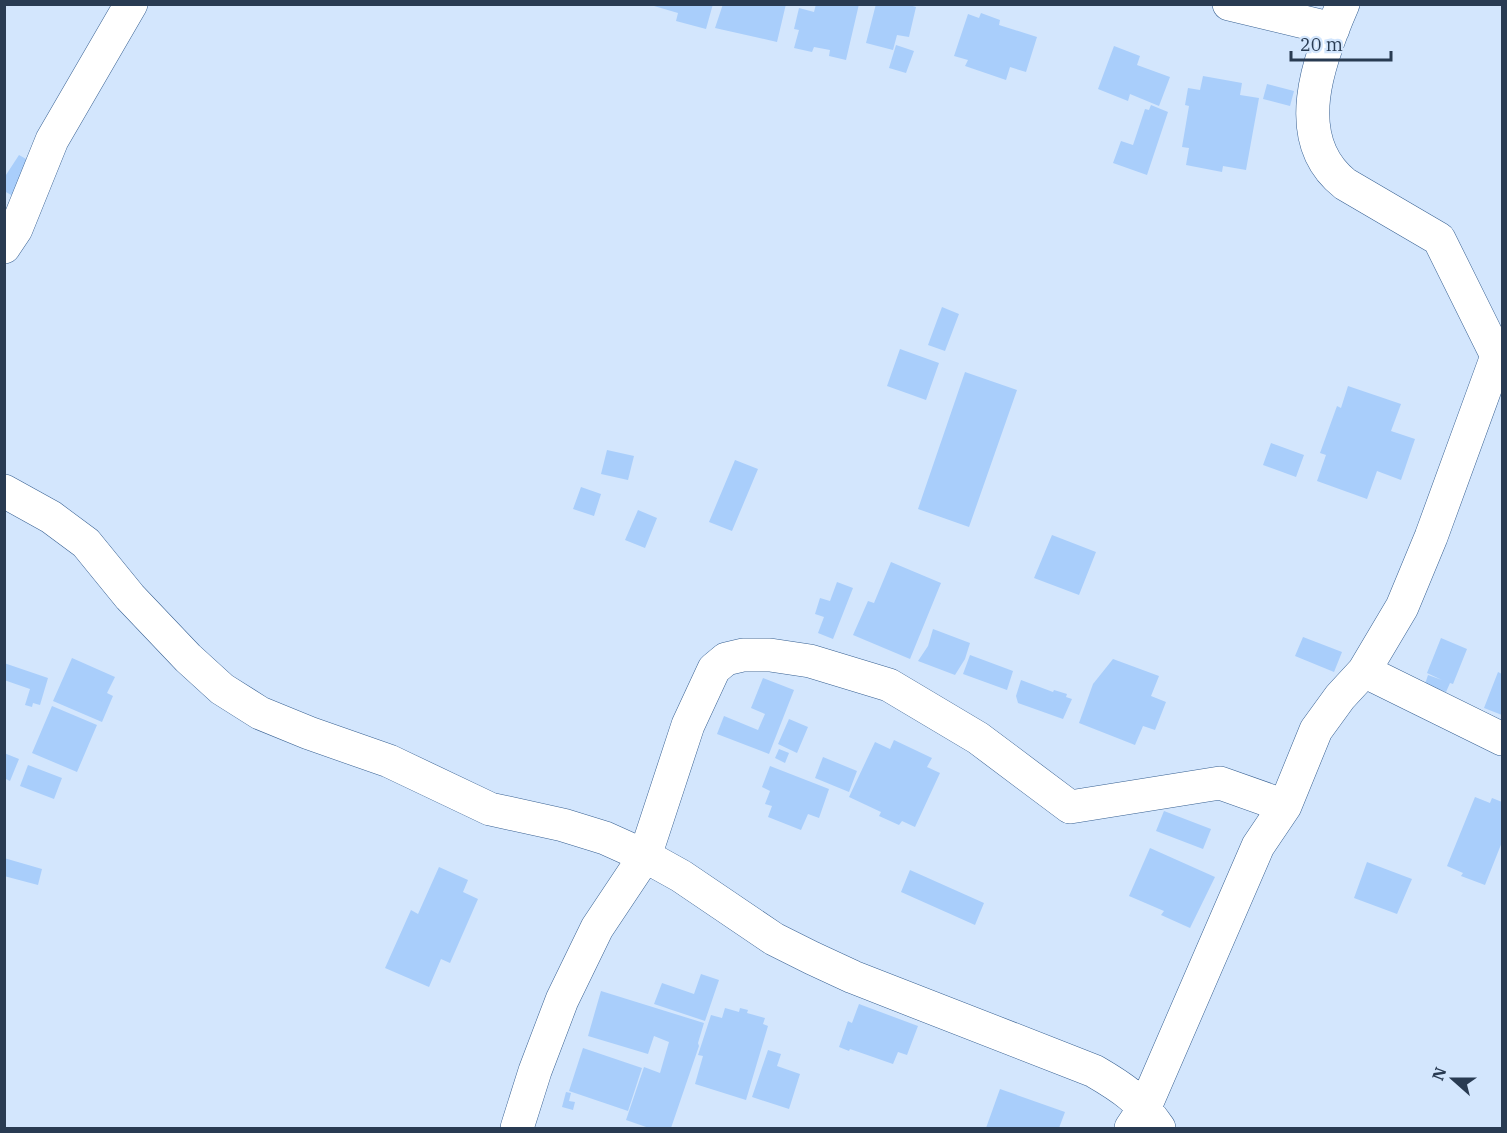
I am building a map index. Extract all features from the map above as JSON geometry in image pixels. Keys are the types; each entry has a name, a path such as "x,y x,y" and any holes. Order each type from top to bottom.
{"street":[{"path":"4,247 16,229 52,140 131,4"},
{"path":"1145,1121 1257,846 1285,806 1316,730 1340,697 1365,671 1406,597 1500,357 1439,238 1345,184 1332,174 1323,160 1314,132 1312,109 1315,83 1323,54 1338,16 1228,4"},
{"path":"4,491 51,517 86,543 130,597 188,658 222,689 260,713 309,733 389,760 490,810 582,830 645,856 706,892 774,939 853,978 1094,1071 1130,1093 1145,1121"},
{"path":"517,1128 535,1071 580,959 597,928 645,856 688,724 714,669 726,659 743,655 810,661 889,685 978,738 1070,807 1220,783 1285,806"},
{"path":"1365,671 1503,738"}],"building":[{"path":"655,4 713,4 706,29 676,21 678,13 654,6"},
{"path":"723,4 786,4 777,42 715,28"},
{"path":"816,4 859,4 846,60 829,56 830,50 814,47 812,52 794,48 799,30 794,29 799,8 814,12"},
{"path":"876,4 906,4 916,7 909,37 897,35 893,50 866,43"},
{"path":"981,13 1000,20 999,25 1037,37 1026,72 1010,67 1006,80 965,66 968,60 954,56 968,14 979,18"},
{"path":"896,45 914,51 906,73 889,68"},
{"path":"1114,46 1140,56 1137,65 1170,77 1159,106 1130,94 1128,101 1098,89"},
{"path":"1203,76 1242,83 1240,95 1259,98 1246,170 1223,166 1222,172 1186,165 1189,148 1182,147 1189,106 1185,105 1188,88 1200,90"},
{"path":"1267,84 1294,91 1290,106 1263,99"},
{"path":"1151,105 1168,112 1147,175 1113,163 1121,141 1133,145 1145,109 1149,110"},
{"path":"19,155 35,164 15,197 4,191 4,178"},
{"path":"942,307 959,314 945,351 928,345"},
{"path":"900,349 939,363 926,400 887,386"},
{"path":"965,372 1017,390 969,527 918,509"},
{"path":"1348,386 1401,404 1391,431 1415,439 1401,480 1377,471 1367,499 1317,481 1326,455 1320,453 1337,406 1341,408"},
{"path":"1271,443 1304,455 1296,477 1263,465"},
{"path":"607,450 634,456 628,480 601,474"},
{"path":"735,460 758,469 732,531 709,522"},
{"path":"581,487 601,494 594,516 573,509"},
{"path":"638,510 657,518 645,548 625,540"},
{"path":"1052,535 1096,552 1079,595 1034,578"},
{"path":"891,562 941,583 910,659 853,635 868,601 874,603"},
{"path":"837,582 853,588 833,639 818,633 824,617 815,614 820,598 830,601"},
{"path":"933,629 970,643 965,659 955,675 918,661 928,646"},
{"path":"1303,637 1342,652 1334,672 1295,656"},
{"path":"1441,638 1467,649 1453,684 1450,683 1446,692 1425,684 1428,675 1442,680 1427,673"},
{"path":"970,655 1013,671 1007,690 963,674"},
{"path":"72,658 115,677 107,693 113,696 102,722 53,701"},
{"path":"1113,659 1159,676 1151,696 1166,702 1155,730 1143,726 1135,745 1079,723 1093,684"},
{"path":"4,663 48,678 40,705 33,703 32,707 25,705 30,689 4,680"},
{"path":"1498,672 1502,674 1502,715 1484,708"},
{"path":"763,678 794,690 769,754 717,734 724,716 758,730 765,714 751,708"},
{"path":"1021,680 1053,692 1054,690 1067,694 1066,697 1072,699 1063,719 1018,703 1016,696"},
{"path":"52,706 97,725 77,772 32,753"},
{"path":"789,719 808,727 797,753 778,744"},
{"path":"894,740 932,758 927,767 940,773 915,827 902,821 899,825 879,816 881,812 849,797 875,742 890,749"},
{"path":"779,749 789,753 785,763 775,758"},
{"path":"4,753 19,759 10,781 4,778"},
{"path":"823,757 857,771 849,792 815,778"},
{"path":"28,765 62,778 54,799 20,786"},
{"path":"770,766 829,789 819,818 808,814 801,830 768,817 772,806 765,804 770,791 762,787"},
{"path":"1475,797 1490,803 1492,798 1502,802 1502,842 1485,885 1461,876 1463,873 1447,866"},
{"path":"1164,811 1211,829 1203,849 1156,831"},
{"path":"1150,848 1215,877 1190,928 1161,915 1164,911 1129,896"},
{"path":"4,858 42,869 38,885 4,876"},
{"path":"1367,862 1412,879 1397,914 1354,898"},
{"path":"439,867 468,880 463,892 478,899 450,963 441,959 429,987 385,968 411,910 418,914"},
{"path":"910,870 984,903 975,925 901,892"},
{"path":"701,974 719,980 705,1021 654,1004 662,983 694,994"},
{"path":"601,991 704,1023 699,1046 671,1128 649,1128 626,1120 644,1067 660,1073 669,1042 654,1036 648,1054 588,1036"},
{"path":"859,1004 918,1026 907,1055 898,1052 893,1064 839,1047 848,1021 852,1023"},
{"path":"725,1008 739,1012 740,1008 748,1010 747,1013 765,1018 763,1024 768,1026 746,1100 695,1084 703,1056 698,1055 711,1015 722,1018"},
{"path":"583,1048 642,1068 628,1111 569,1091"},
{"path":"768,1050 781,1054 777,1066 800,1074 789,1109 752,1097"},
{"path":"1000,1089 1065,1112 1059,1128 986,1128"},
{"path":"566,1092 571,1093 569,1101 575,1102 573,1110 562,1107"}]}
